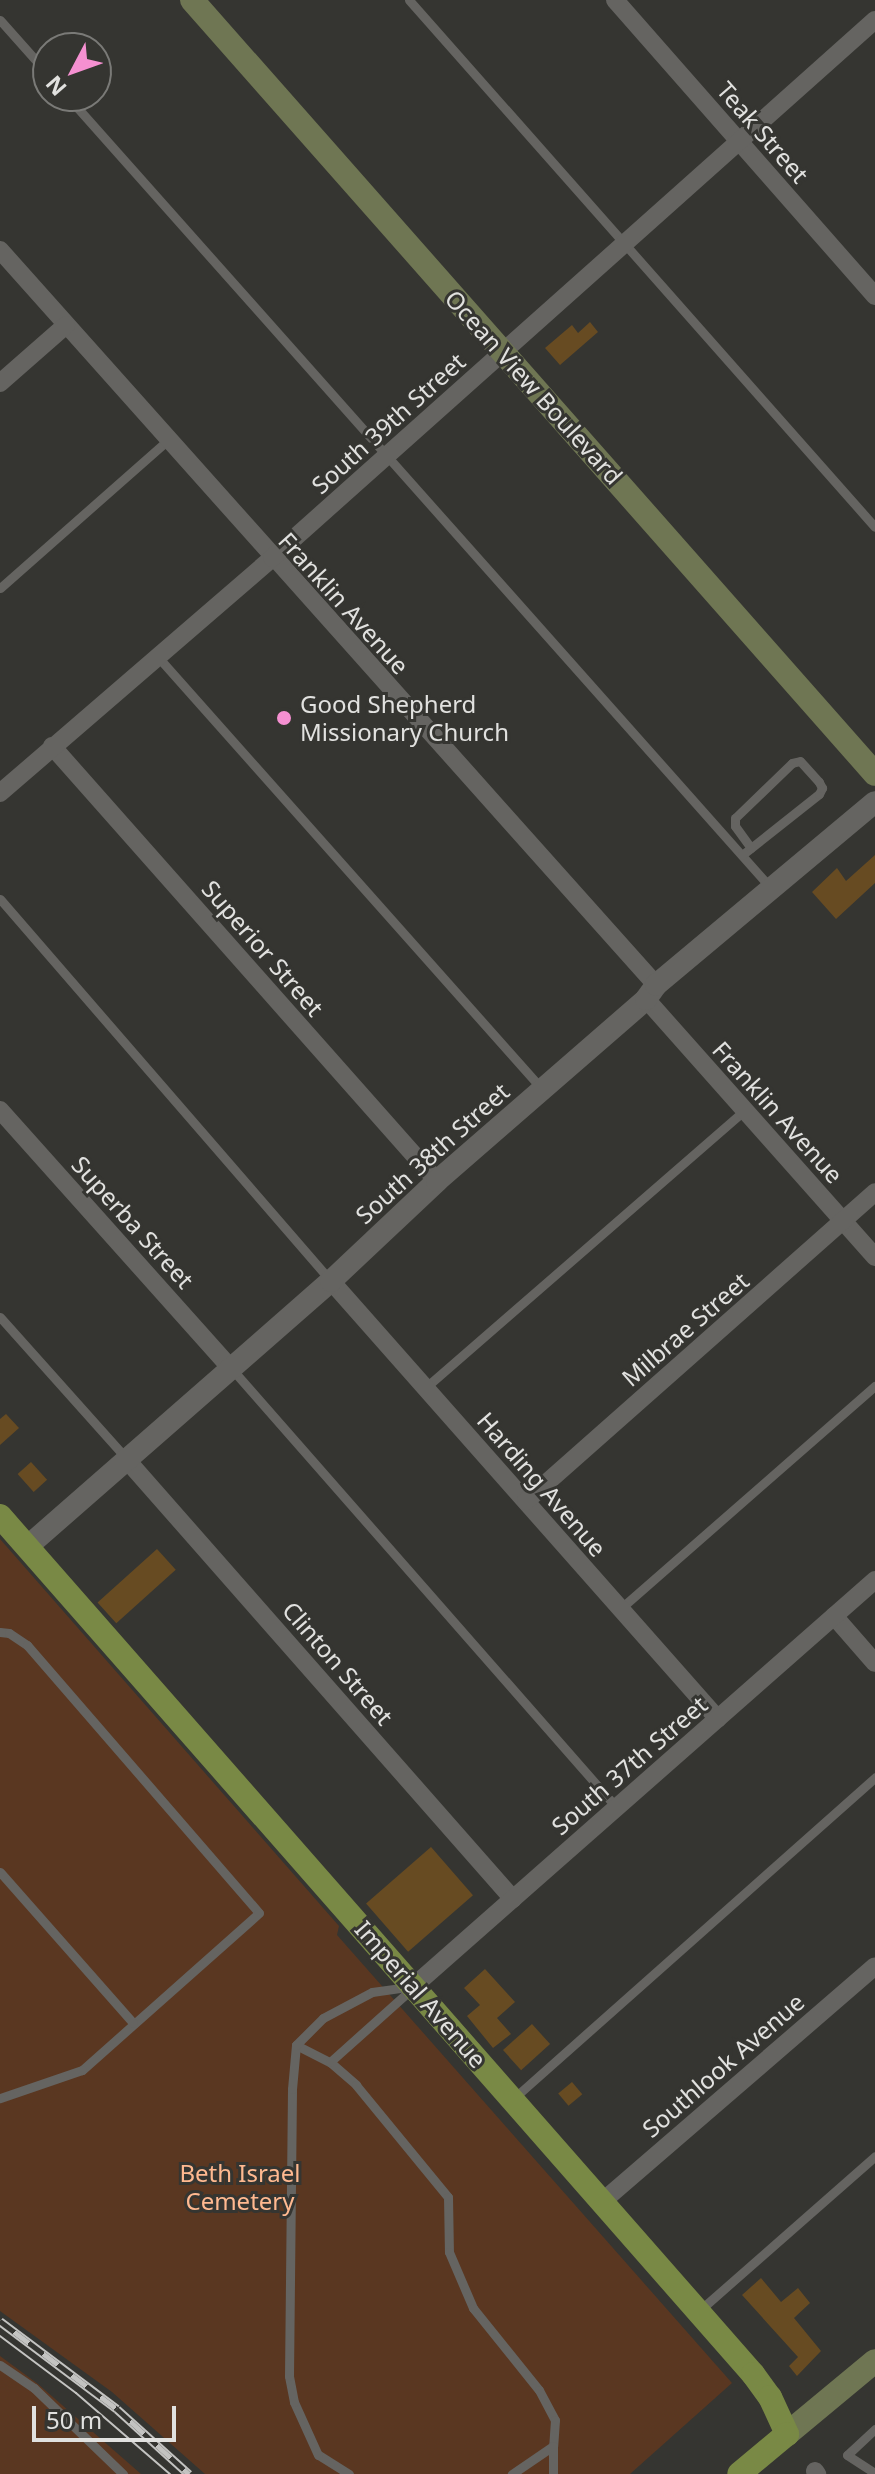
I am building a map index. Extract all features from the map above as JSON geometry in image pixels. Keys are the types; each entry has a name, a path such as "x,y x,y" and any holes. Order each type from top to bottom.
{"main road":[{"name":"Ocean View Boulevard","path":"192,0 875,774"},
{"name":"Imperial Avenue","path":"0,1516 699,2311 753,2374 787,2434"},
{"path":"739,2474 875,2361"}],"street":[{"name":"Teak Street","path":"615,0 875,296"},
{"name":"South 39th Street","path":"0,793 272,558 504,353 621,243 875,20"},
{"name":"Franklin Avenue","path":"0,250 651,992 744,1111 875,1257"},
{"path":"0,383 66,325"},
{"name":"Superior Street","path":"52,746 437,1181"},
{"name":"South 38th Street","path":"27,1547 331,1281 437,1181 651,992 875,802"},
{"name":"Superba Street","path":"0,1110 230,1367"},
{"name":"Milbrae Street","path":"526,1501 875,1192"},
{"name":"Harding Avenue","path":"331,1281 718,1719"},
{"name":"Clinton Street","path":"126,1459 513,1899"},
{"name":"South 37th Street","path":"415,1985 875,1580"},
{"path":"834,1616 875,1663"},
{"name":"Southlook Avenue","path":"603,2201 875,1966"}],"lane":[{"path":"409,0 875,527"},
{"path":"0,20 32,56"},
{"path":"81,112 771,888"},
{"path":"0,588 168,440"},
{"path":"158,657 542,1089"},
{"path":"742,855 751,848 822,788 800,761 792,763 735,818 735,826 751,848"},
{"path":"0,899 331,1281"},
{"path":"425,1388 744,1111"},
{"path":"0,1317 126,1459"},
{"path":"230,1367 617,1808"},
{"path":"620,1609 875,1386"},
{"path":"0,1632 9,1633 27,1645 259,1913 82,2070 0,2098"},
{"path":"511,2100 875,1777"},
{"path":"0,1872 133,2023"},
{"path":"349,2474 318,2455 294,2402 289,2376 292,2089 296,2045 323,2018 372,1992 415,1985"},
{"path":"330,2062 415,1985"},
{"path":"296,2045 330,2062 356,2085 448,2197 449,2252 473,2308 539,2390 555,2420 553,2474"},
{"path":"699,2311 875,2156"},
{"path":"0,2365 34,2388 123,2474"},
{"path":"875,2429 847,2455 875,2473"},
{"path":"512,2474 553,2446"}],"green space":[{"name":"Beth Israel Cemetery","path":"0,1539 339,1926 337,1935 732,2383 630,2474 205,2474 112,2392 0,2311"},
{"path":"0,2356 38,2384 141,2474 0,2474"}],"building":[{"path":"590,322 598,332 560,365 545,348 572,325 578,333"},
{"path":"875,855 875,883 836,919 812,892 837,868 846,881"},
{"path":"6,1414 19,1428 0,1445 0,1419"},
{"path":"31,1462 47,1480 34,1492 18,1474"},
{"path":"157,1549 176,1570 116,1623 98,1603"},
{"path":"431,1847 473,1895 408,1952 366,1903"},
{"path":"485,1969 515,2002 497,2018 511,2034 493,2048 467,2016 480,2005 464,1988"},
{"path":"532,2024 550,2044 521,2070 503,2050"},
{"path":"572,2082 582,2094 568,2106 558,2094"},
{"path":"761,2278 781,2302 798,2288 810,2303 794,2318 821,2351 797,2376 789,2366 798,2357 742,2295"}],"tram line":[{"path":"0,2336 76,2393 170,2474"}],"railway":[{"path":"0,2321 117,2409 189,2474"}],"place":[{"name":"Good Shepherd Missionary Church","path":"284,718"}]}
